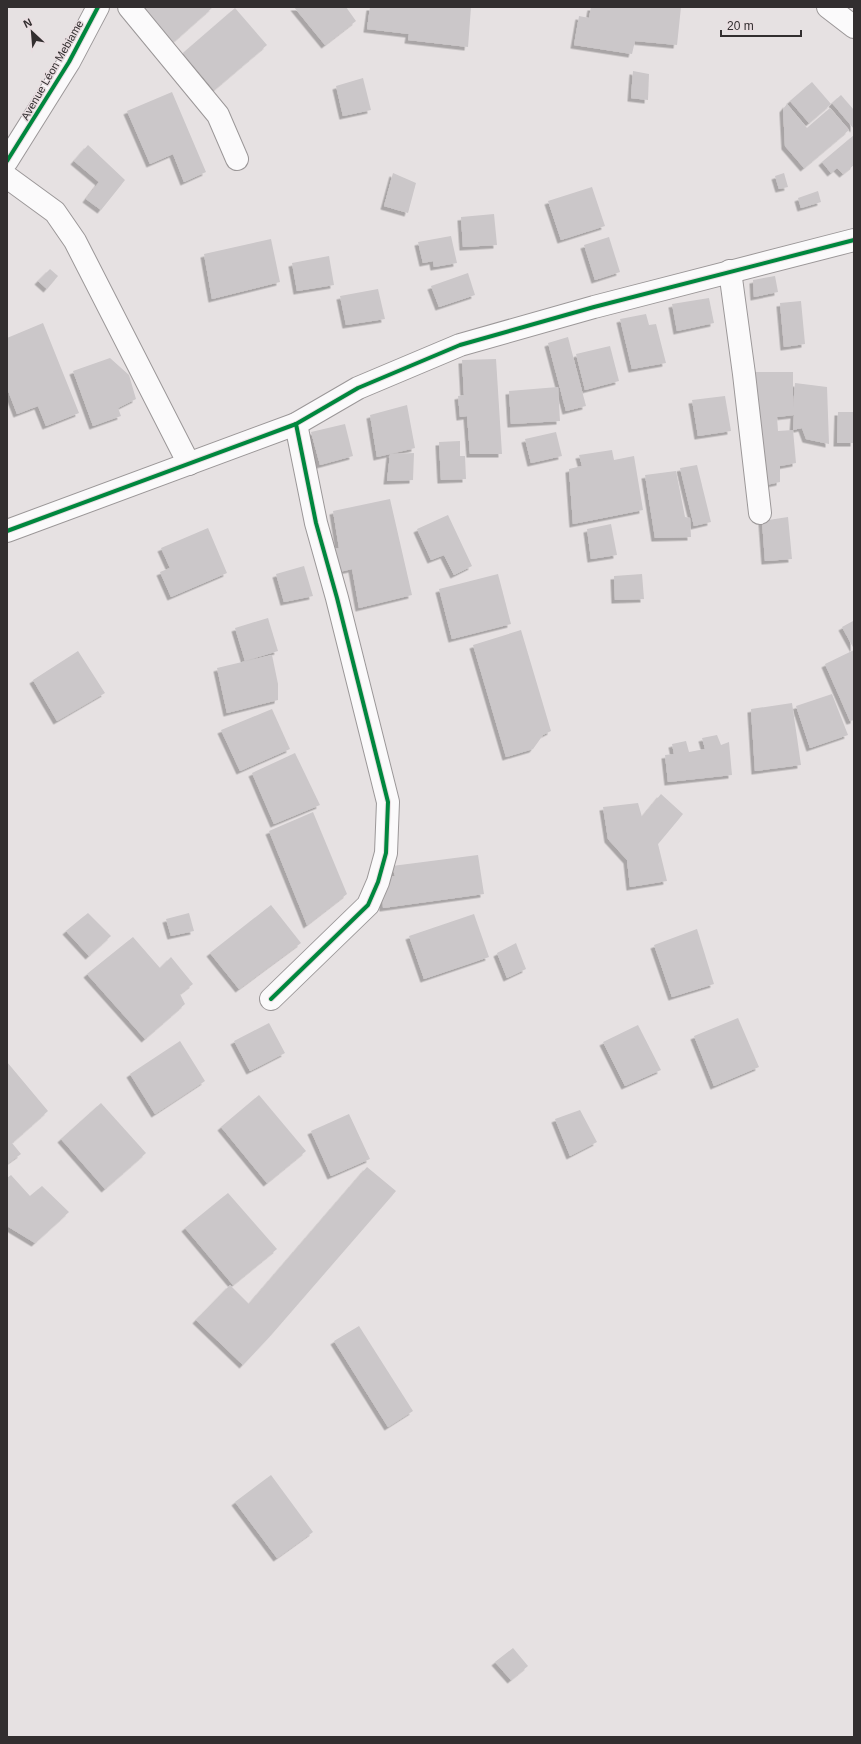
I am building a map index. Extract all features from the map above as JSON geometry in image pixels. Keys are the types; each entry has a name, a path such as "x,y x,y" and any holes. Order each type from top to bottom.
{"street":[{"name":"Avenue Léon Mebiame","path":"7,161 69,62 98,7"},
{"path":"129,7 218,115 237,159"},
{"path":"828,7 854,27"},
{"path":"7,177 55,212 75,241 189,464"},
{"path":"7,531 296,424 358,388 460,344 730,271 854,240"},
{"path":"730,271 744,374 760,513"},
{"path":"271,999 368,905 378,882 386,853 388,802 337,598 316,523 296,424"}],"building":[{"path":"134,7 213,7 169,46"},
{"path":"294,7 346,7 356,21 325,45"},
{"path":"370,7 471,7 468,47 408,40 409,34 367,29"},
{"path":"591,7 681,7 677,45 635,41 632,54 574,45 579,16 589,18"},
{"path":"235,8 267,45 214,90 183,53"},
{"path":"633,71 649,74 648,100 631,98"},
{"path":"363,78 371,110 343,116 336,86"},
{"path":"812,82 831,104 809,123 790,101"},
{"path":"172,92 206,172 184,182 173,154 150,164 127,111"},
{"path":"841,95 854,110 854,129 832,103"},
{"path":"787,104 807,128 830,108 849,130 804,168 785,146 783,109"},
{"path":"854,135 854,165 843,174 837,168 831,173 822,162"},
{"path":"88,145 125,180 101,210 86,199 99,182 74,161"},
{"path":"393,173 416,183 408,213 384,206"},
{"path":"784,173 788,187 779,189 775,176"},
{"path":"592,187 605,226 561,240 548,201"},
{"path":"818,191 821,202 801,208 798,198"},
{"path":"494,214 497,245 463,247 461,217"},
{"path":"451,236 457,263 434,267 433,261 423,263 418,242"},
{"path":"609,237 620,272 595,280 584,245"},
{"path":"271,239 280,282 212,299 204,254"},
{"path":"329,256 334,285 297,291 292,263"},
{"path":"50,269 58,276 47,289 38,281"},
{"path":"468,273 475,295 439,307 431,286"},
{"path":"775,276 778,292 754,297 753,280"},
{"path":"378,289 385,319 346,325 340,296"},
{"path":"709,298 714,323 677,331 672,304"},
{"path":"801,301 805,344 784,347 780,303"},
{"path":"646,314 649,325 656,324 666,363 632,369 620,319"},
{"path":"43,323 79,413 46,426 38,406 17,414 7,388 7,338"},
{"path":"568,337 586,406 566,411 548,343"},
{"path":"610,346 619,381 585,390 576,354"},
{"path":"110,358 129,375 136,399 118,408 121,416 93,426 73,371"},
{"path":"496,359 502,454 470,454 467,416 460,417 458,396 464,395 462,360"},
{"path":"755,372 793,372 793,408 795,383 827,387 829,444 806,439 802,428 793,430 796,463 780,466 780,482 766,485","holes":["794,415 793,430 778,431 777,417"]},
{"path":"558,387 560,421 511,424 509,391"},
{"path":"725,396 731,431 698,436 692,400"},
{"path":"407,405 415,448 377,457 370,415"},
{"path":"838,412 854,412 854,443 837,443"},
{"path":"345,424 353,456 320,465 311,432"},
{"path":"556,432 562,456 531,463 525,439"},
{"path":"460,441 460,456 465,456 466,479 441,480 439,442"},
{"path":"612,450 614,460 634,456 643,510 573,524 569,469 582,466 579,455"},
{"path":"414,453 413,480 387,481 390,454"},
{"path":"697,465 711,522 694,526 680,468"},
{"path":"676,471 685,517 690,518 691,537 655,538 645,475"},
{"path":"390,499 412,595 359,608 352,569 339,572 332,549 339,548 333,511"},
{"path":"448,515 472,566 454,575 444,555 431,560 417,529"},
{"path":"788,517 792,559 765,561 762,521"},
{"path":"611,524 617,555 591,559 587,529"},
{"path":"208,528 227,573 171,597 160,572 170,568 161,548"},
{"path":"304,566 313,596 284,602 276,574"},
{"path":"498,574 511,624 452,639 439,589"},
{"path":"642,574 644,599 615,600 614,576"},
{"path":"268,618 278,651 245,661 235,628"},
{"path":"853,621 854,622 854,649 842,627"},
{"path":"521,630 551,731 543,735 533,749 506,757 473,645"},
{"path":"854,650 854,720 850,721 825,664"},
{"path":"78,651 105,693 57,721 33,680"},
{"path":"272,655 278,684 278,700 227,713 217,668"},
{"path":"832,694 848,735 810,748 796,706"},
{"path":"792,703 801,765 755,771 751,709"},
{"path":"272,709 290,749 240,771 221,730"},
{"path":"717,735 721,745 729,742 732,775 668,782 665,755 674,754 672,744 686,741 689,752 705,749 702,738"},
{"path":"295,753 320,805 274,824 252,773"},
{"path":"661,794 683,814 658,844 667,881 630,887 627,860 608,839 603,807 638,803 642,817"},
{"path":"313,812 347,894 307,925 269,831"},
{"path":"478,855 484,894 383,908 382,877 395,876 392,866"},
{"path":"271,905 301,943 239,989 210,953"},
{"path":"88,913 111,936 89,956 66,931"},
{"path":"189,913 194,931 171,936 166,919"},
{"path":"474,914 489,957 424,979 409,936"},
{"path":"697,929 714,984 672,997 654,945"},
{"path":"133,937 160,968 171,957 193,984 180,994 185,1004 145,1039 87,974"},
{"path":"516,943 526,969 507,978 497,953"},
{"path":"738,1018 759,1067 714,1086 694,1036"},
{"path":"269,1023 285,1053 250,1071 234,1041"},
{"path":"638,1025 661,1070 625,1086 603,1042"},
{"path":"180,1041 205,1081 155,1114 130,1074"},
{"path":"7,1062 48,1111 12,1143 21,1154 7,1164"},
{"path":"259,1095 306,1151 267,1183 221,1127"},
{"path":"101,1103 146,1153 105,1189 61,1139"},
{"path":"580,1110 597,1142 570,1156 555,1119"},
{"path":"349,1114 370,1159 331,1176 311,1131"},
{"path":"367,1167 396,1191 272,1334 243,1365 196,1320 230,1285 249,1304"},
{"path":"11,1175 30,1196 42,1186 69,1212 35,1243 7,1226 7,1178"},
{"path":"228,1193 277,1249 233,1285 185,1228"},
{"path":"359,1326 413,1411 388,1427 334,1341"},
{"path":"271,1475 313,1532 277,1558 235,1502"},
{"path":"513,1648 528,1666 511,1680 495,1662"}],"cycle path":[{"path":"7,161 69,62 98,7"},
{"path":"7,531 296,424 358,388 460,345 594,307 854,240"},
{"path":"271,999 368,905 378,882 386,853 388,802 337,598 316,523 296,424"}]}
